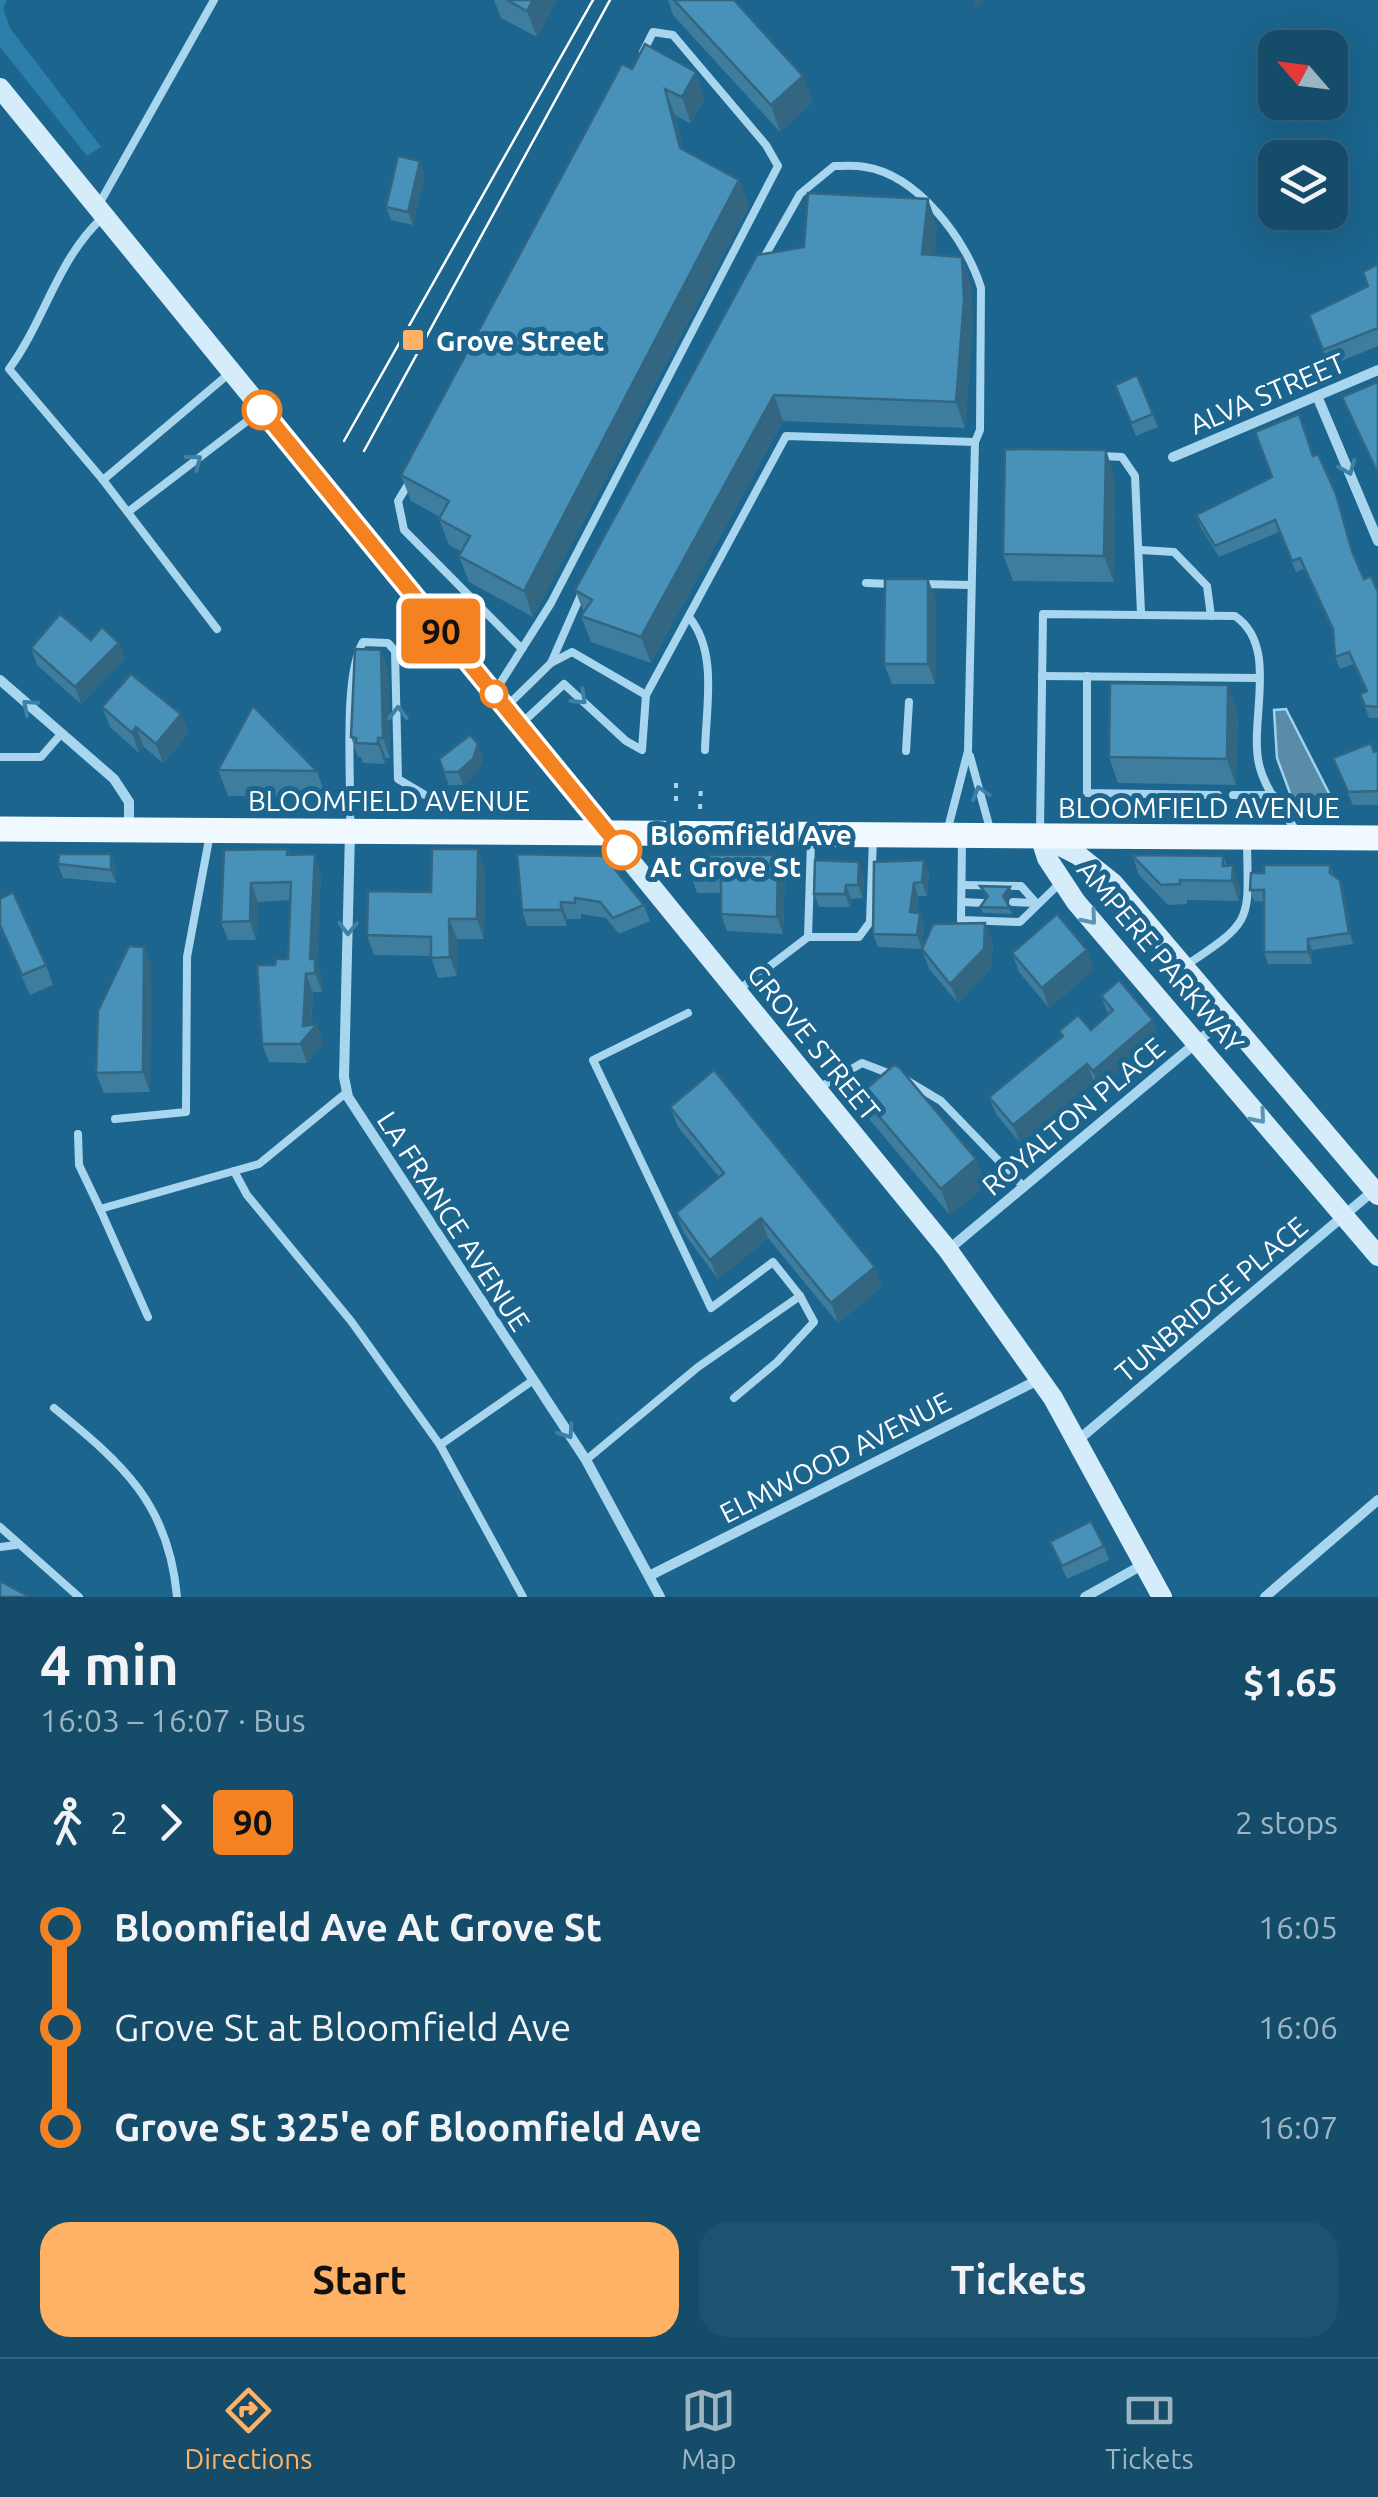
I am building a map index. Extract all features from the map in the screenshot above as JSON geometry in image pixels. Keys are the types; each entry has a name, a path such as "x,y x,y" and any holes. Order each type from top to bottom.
{"main road":[{"name":"GROVE STREET","path":"0,88 948,1250 1041,1378 1162,1597"},
{"name":"BLOOMFIELD AVENUE","path":"0,829 1376,840"},
{"name":"AMPERE PARKWAY","path":"1040,836 1062,882 1378,1256"},
{"name":"AMPERE PARKWAY","path":"1040,836 1102,872 1376,1192"}],"street":[{"name":"ALVA STREET","path":"1172,457 1378,370"},
{"path":"1317,396 1378,541"},
{"path":"0,680 123,790 129,802 129,830"},
{"name":"LA FRANCE AVENUE","path":"350,831 346,1092 586,1460 660,1597"},
{"name":"ROYALTON PLACE","path":"948,1250 1227,1017"},
{"name":"TUNBRIDGE PLACE","path":"1077,1442 1376,1192"},
{"name":"ELMWOOD AVENUE","path":"650,1576 1041,1378"},
{"path":"1266,1597 1378,1500"},
{"path":"1085,1597 1144,1564"}],"lane":[{"path":"214,0 102,211 59,272 27,344 9,369 103,480 217,629"},
{"path":"499,701 522,649 560,586 778,166 673,34 653,32 635,67"},
{"path":"758,267 800,194 834,166 868,166 906,185 941,217 976,272 982,288 980,430 975,442 968,751 954,835 962,884 961,920 1020,922 1036,902 1062,882"},
{"path":"103,480 231,372"},
{"path":"128,512 262,410"},
{"path":"520,725 564,684 626,742 642,750 646,695 786,436 975,442"},
{"path":"1086,455 1122,457 1134,476 1141,550 1141,613"},
{"path":"420,462 398,501 404,530 522,649"},
{"path":"1141,550 1174,552 1207,586 1211,616"},
{"path":"866,583 970,585"},
{"path":"551,663 584,587"},
{"path":"1040,836 1043,614 1141,613 1235,616 1244,622 1259,660 1259,766 1273,795 1302,837"},
{"path":"689,617 699,629 706,652 705,750"},
{"path":"350,831 351,703 355,656 363,642 388,643 395,651 398,779 426,795"},
{"path":"499,701 572,652 646,695"},
{"path":"1042,676 1259,678"},
{"path":"1088,676 1087,793 1218,795"},
{"path":"906,751 909,702"},
{"path":"0,757 41,757 61,734"},
{"path":"968,751 992,835"},
{"path":"1234,795 1273,795"},
{"path":"115,1118 186,1112 187,957 211,830"},
{"path":"808,937 811,833"},
{"path":"737,991 808,937 858,937 866,931 870,922 873,834"},
{"path":"1184,967 1239,928 1246,908 1247,837"},
{"path":"962,884 1021,886 1036,902"},
{"path":"962,902 982,903"},
{"path":"1013,902 1036,902"},
{"path":"688,1013 593,1060 711,1308 773,1262 800,1296 814,1322 777,1362 734,1398"},
{"path":"817,1089 862,1063 924,1089 1024,1187"},
{"path":"100,1209 259,1164 346,1092"},
{"path":"78,1134 78,1165 148,1317"},
{"path":"234,1170 247,1195 351,1321 440,1445 523,1597"},
{"path":"586,1460 698,1367 800,1296"},
{"path":"440,1445 532,1381"},
{"path":"54,1408 122,1468 153,1511 170,1540 177,1597"},
{"path":"0,1526 16,1545 79,1597"},
{"path":"0,1548 16,1545"}],"path":[{"path":"676,782 676,808"},
{"path":"700,809 701,783"}],"shaded area":[{"path":"0,0 7,0 3,8 10,28 101,147 87,156 0,47"},
{"path":"1286,709 1334,803 1294,804 1277,758 1274,710"}],"building":[{"path":"507,0 533,0 527,11"},
{"path":"674,0 734,0 803,76 771,105"},
{"path":"645,44 696,72 682,97 665,89 680,148 739,180 524,591 459,556 470,536 439,519 449,501 401,475 622,64 632,69"},
{"path":"398,156 420,161 408,212 386,207"},
{"path":"808,193 928,199 922,254 962,257 964,300 956,402 774,395 641,637 581,616 592,600 575,590 757,255 804,247"},
{"path":"1378,264 1378,328 1323,350 1309,315 1368,286 1363,272"},
{"path":"1137,375 1153,414 1131,423 1115,385"},
{"path":"1378,382 1378,474 1342,397"},
{"path":"1299,414 1313,456 1318,454 1336,494 1364,579 1371,576 1378,592 1378,707 1365,706 1360,694 1367,691 1349,652 1335,657 1333,629 1300,558 1292,561 1275,520 1215,546 1196,515 1272,477 1255,432"},
{"path":"1005,449 1106,450 1104,556 1003,554"},
{"path":"885,579 928,579 928,664 884,664"},
{"path":"60,614 91,640 102,627 119,643 75,687 31,648"},
{"path":"355,649 381,650 383,738 378,738 378,744 356,743 356,738 351,737"},
{"path":"131,674 181,714 156,744 136,727 132,733 102,707"},
{"path":"1110,683 1228,685 1227,759 1109,757"},
{"path":"253,706 317,771 218,770"},
{"path":"470,735 478,744 473,759 458,772 444,772 439,759"},
{"path":"1371,743 1374,752 1378,750 1378,791 1348,792 1333,758"},
{"path":"288,849 287,855 315,854 310,959 315,959 315,973 306,974 303,1026 317,1024 300,1044 262,1044 257,965 275,965 276,959 288,959 291,882 251,883 250,921 221,922 224,850"},
{"path":"432,849 478,849 477,919 449,919 450,957 431,958 431,937 367,935 368,891 431,892"},
{"path":"59,854 111,854 111,870 58,864"},
{"path":"517,854 604,856 644,905 613,918 600,902 575,898 575,903 561,902 561,910 522,910"},
{"path":"691,855 778,855 777,917 721,914 721,877 691,876"},
{"path":"1132,855 1223,856 1223,866 1233,865 1232,881 1180,880 1180,884 1161,885"},
{"path":"815,860 859,862 858,885 846,885 845,894 814,894"},
{"path":"924,860 922,882 914,883 910,912 920,913 917,935 873,934 874,862"},
{"path":"1264,865 1330,865 1330,873 1340,880 1349,933 1308,939 1308,952 1264,952 1264,890 1250,890 1251,873 1264,873"},
{"path":"980,886 1010,887 1003,896 1010,908 980,907 988,896"},
{"path":"13,892 46,965 22,975 0,925 0,899"},
{"path":"1057,914 1087,950 1042,988 1012,953"},
{"path":"985,923 984,949 950,984 922,949 933,924"},
{"path":"129,946 144,947 143,1072 96,1073 98,1011"},
{"path":"1119,980 1153,1020 1093,1071 1087,1064 1013,1125 989,1097 1063,1036 1059,1031 1078,1015 1091,1030 1113,1010 1101,996"},
{"path":"894,1065 976,1159 941,1189 860,1094"},
{"path":"714,1070 875,1267 831,1303 761,1218 710,1260 676,1213 724,1173 670,1107"},
{"path":"1091,1521 1104,1546 1062,1566 1050,1542"},
{"path":"0,1581 30,1597 0,1597"}],"tram line":[{"path":"344,441 593,0"},
{"path":"364,451 610,0"}],"bus line":[{"name":"90","path":"262,410 622,850"}],"place":[{"name":"Grove Street","path":"413,340"},
{"name":"Bloomfield Ave At Grove St","path":"622,850"}]}
